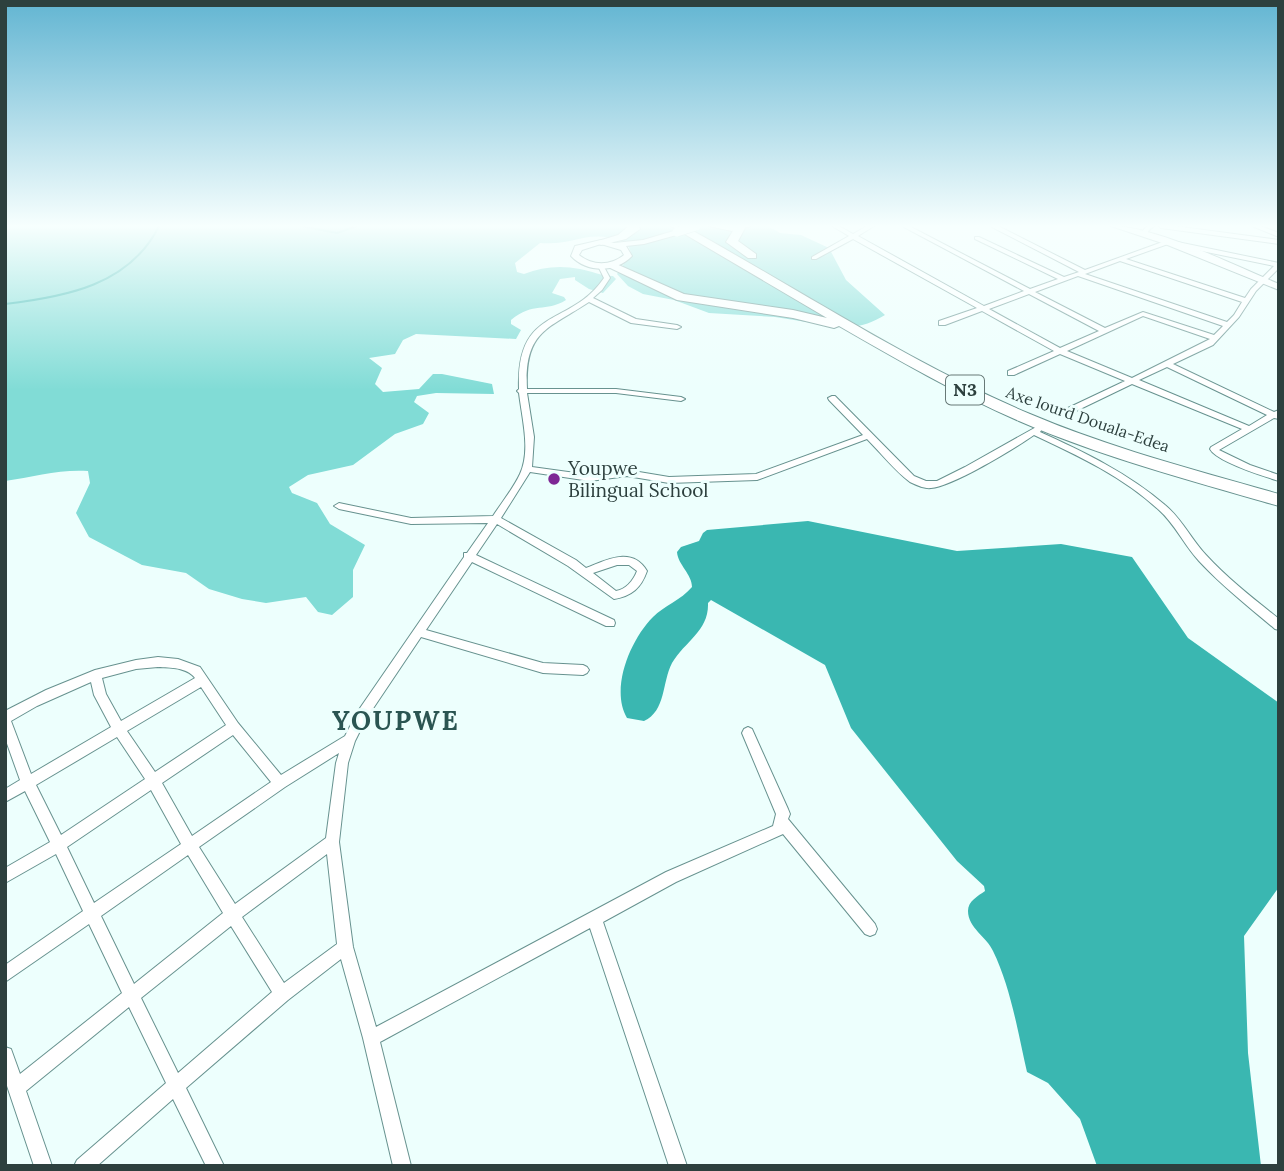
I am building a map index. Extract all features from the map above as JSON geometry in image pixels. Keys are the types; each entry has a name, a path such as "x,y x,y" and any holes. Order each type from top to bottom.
{"highway":[{"path":"641,281 681,297 812,318 876,340"},
{"name":"Axe lourd Douala-Edea","path":"773,281 930,373 1039,428 1279,500"},
{"name":"Axe lourd Douala-Edea","path":"781,281 955,377 1046,418 1279,491"},
{"path":"790,281 829,306"}],"main road":[{"path":"1262,281 1279,287"}],"street":[{"path":"402,1166 371,1038 345,947 332,842 337,791 349,740 362,715 527,469 529,447 521,391 525,353 530,340 544,327 589,299 606,281"},
{"path":"935,281 1058,350 1249,429"},
{"path":"1008,281 1103,330"},
{"path":"942,323 1059,281"},
{"path":"1103,281 1228,325"},
{"path":"1185,281 1247,301"},
{"path":"1071,411 1215,338 1262,281"},
{"path":"589,299 634,321 677,327"},
{"path":"1011,373 1103,330 1147,313 1215,338"},
{"path":"1167,364 1277,415"},
{"path":"521,391 616,391 681,399"},
{"path":"832,398 911,478 933,485 1039,428 1143,492 1180,525 1193,547 1279,626"},
{"path":"1277,415 1214,451 1247,467 1279,478"},
{"path":"527,469 590,478 627,473 669,480 757,477 870,435"},
{"path":"340,506 411,521 495,519 585,572 609,593 620,595 631,589 642,571 638,565 624,560 585,572"},
{"path":"468,556 610,623"},
{"path":"419,632 542,668 583,670"},
{"path":"215,1166 174,1087 133,995 28,783 5,719 72,683 95,675 159,662 176,662 196,670 234,727 280,783"},
{"path":"95,675 100,695 119,729 153,780 190,846 282,994"},
{"path":"5,796 202,680"},
{"path":"5,876 58,845 234,727"},
{"path":"371,1038 671,877 778,830 783,814 748,733"},
{"path":"5,974 280,783 349,740"},
{"path":"782,822 870,929"},
{"path":"17,1087 234,914 332,842"},
{"path":"594,918 678,1166"},
{"path":"83,1166 282,994 345,947"},
{"path":"5,1055 43,1166"}],"shaded area":[{"path":"5,281 559,281 552,293 566,300 526,311 511,320 511,324 521,330 516,339 416,334 403,340 395,354 369,358 382,368 375,384 383,392 419,389 433,374 442,374 492,384 494,394 436,393 417,396 414,402 429,413 423,424 395,434 353,465 308,475 289,487 292,493 317,503 330,524 365,545 353,570 353,597 332,615 318,612 306,597 266,603 209,589 186,573 142,565 89,537 76,513 90,483 88,471 57,472 5,481"},
{"path":"576,281 614,281 603,293 589,289"},
{"path":"623,281 847,281 885,315 866,324 848,327 775,317 709,313 674,300 643,294"},
{"path":"808,521 957,551 1061,544 1132,557 1188,638 1279,703 1279,887 1244,936 1248,1053 1261,1166 1097,1166 1080,1119 1048,1083 1027,1072 1005,980 990,946 969,917 970,904 985,891 984,886 957,861 851,728 825,665 711,600 705,621 672,663 656,710 644,721 627,718 621,693 630,651 653,617 692,587 678,557 677,552 681,547 699,541 707,530"}],"waterway":[{"path":"5,304 72,292 101,281"}],"place":[{"name":"Youpwe Bilingual School","path":"554,479"}],"district":[{"name":"YOUPWE","path":"396,721"}]}
